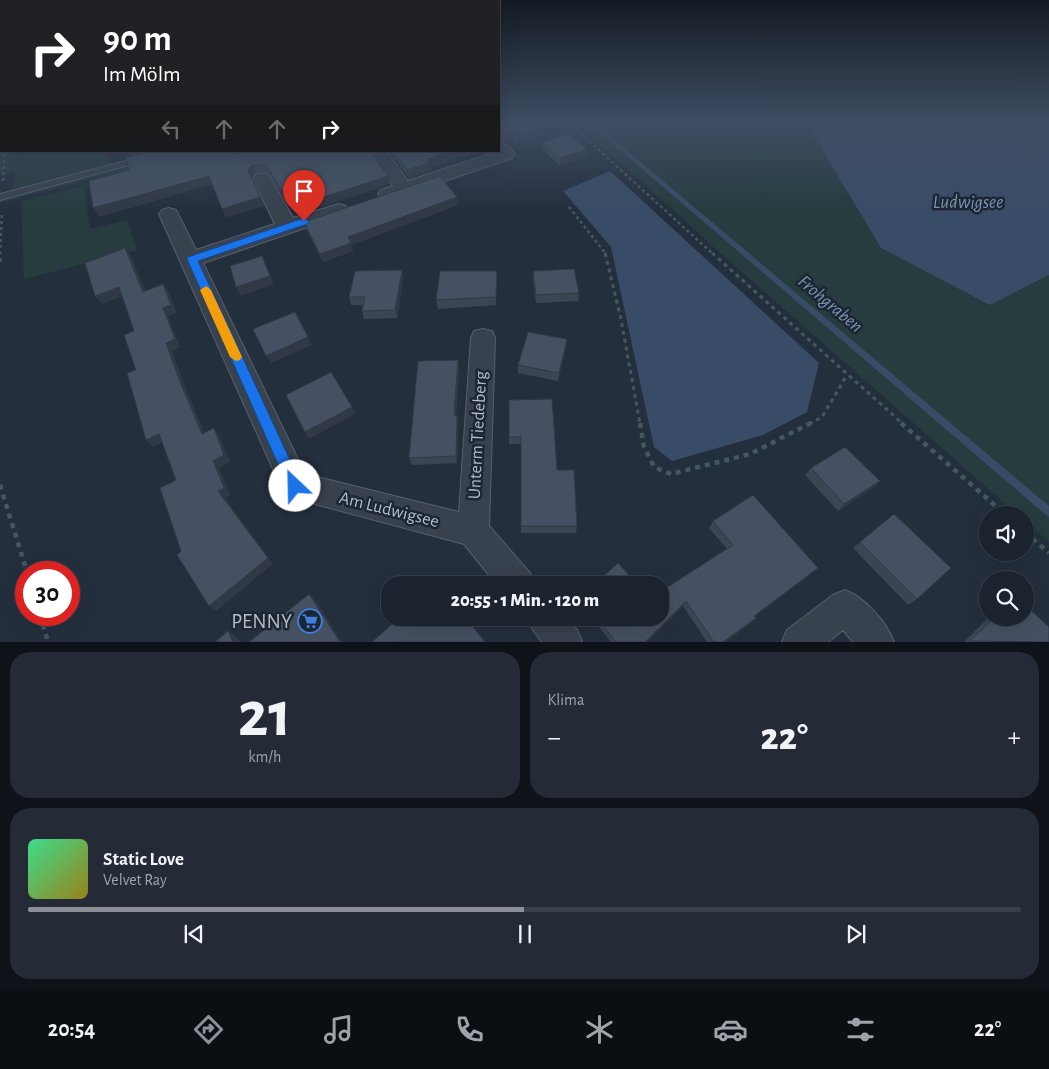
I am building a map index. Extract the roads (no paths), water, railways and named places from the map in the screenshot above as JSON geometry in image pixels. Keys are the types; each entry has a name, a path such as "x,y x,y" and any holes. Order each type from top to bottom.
{"street":[{"path":"192,259 506,154 503,151"},
{"path":"378,152 404,188"},
{"path":"262,179 288,227"},
{"name":"Am Ludwigsee","path":"169,214 192,259 295,486 472,531"},
{"name":"Unterm Tiedeberg","path":"472,531 483,338"},
{"path":"472,531 510,576"},
{"path":"799,642 845,607 877,642"},
{"path":"552,626 565,642"}],"lane":[{"path":"1,197 172,152"}],"water":[{"name":"Ludwigsee","path":"823,151 1049,151 1049,275 990,305 881,248"},
{"path":"610,171 819,363 807,412 763,435 672,461 654,447 611,247 563,191"}],"waterway":[{"name":"Frohgraben","path":"624,151 1049,512"}],"place":[{"name":"PENNY","path":"310,621"}]}
